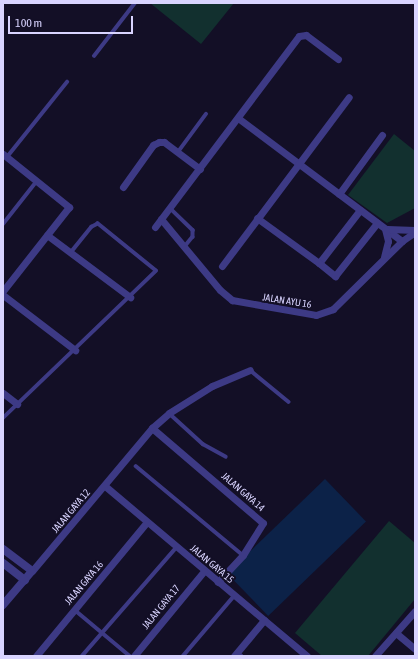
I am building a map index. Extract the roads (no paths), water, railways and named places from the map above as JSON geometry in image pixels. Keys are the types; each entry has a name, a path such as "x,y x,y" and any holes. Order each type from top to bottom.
{"street":[{"path":"155,227 301,35 308,36 338,59"},
{"path":"222,266 297,163 349,97"},
{"path":"238,118 402,241"},
{"path":"339,194 382,135"},
{"path":"123,187 156,143 164,142 200,169"},
{"path":"4,158 37,181 69,207 4,286"},
{"path":"319,263 360,210"},
{"path":"257,218 319,263 334,276 377,222"},
{"name":"JALAN AYU 16","path":"161,219 220,290 232,300 316,315 333,309 402,241 415,231"},
{"path":"385,229 415,231"},
{"path":"383,260 388,248 385,229"},
{"path":"47,235 130,297"},
{"path":"3,295 75,350"},
{"name":"JALAN GAYA 12","path":"3,606 152,428 168,413 212,386 250,370"},
{"path":"3,393 17,404"},
{"name":"JALAN GAYA 14","path":"152,428 263,523 262,528 243,555 218,582"},
{"name":"JALAN GAYA 15","path":"104,486 146,523 307,656"},
{"name":"JALAN GAYA 16","path":"36,656 146,523"},
{"path":"3,549 32,571"},
{"path":"3,563 25,580"},
{"name":"JALAN GAYA 17","path":"134,656 204,571"},
{"path":"376,656 415,611"},
{"path":"238,655 264,620"},
{"path":"396,633 415,649"}],"lane":[{"path":"94,56 135,3"},
{"path":"4,158 67,82"},
{"path":"178,152 206,114"},
{"path":"3,224 37,181"},
{"path":"170,208 193,230 193,237 184,248"},
{"path":"3,418 130,297 156,270 101,225 92,227 71,253"},
{"path":"250,370 289,402"},
{"path":"168,413 203,444 226,457"},
{"path":"136,466 243,555"},
{"path":"82,656 176,548"},
{"path":"183,656 234,596"},
{"path":"75,610 130,656"}],"water":[{"path":"325,479 366,521 268,616 227,573"}]}
